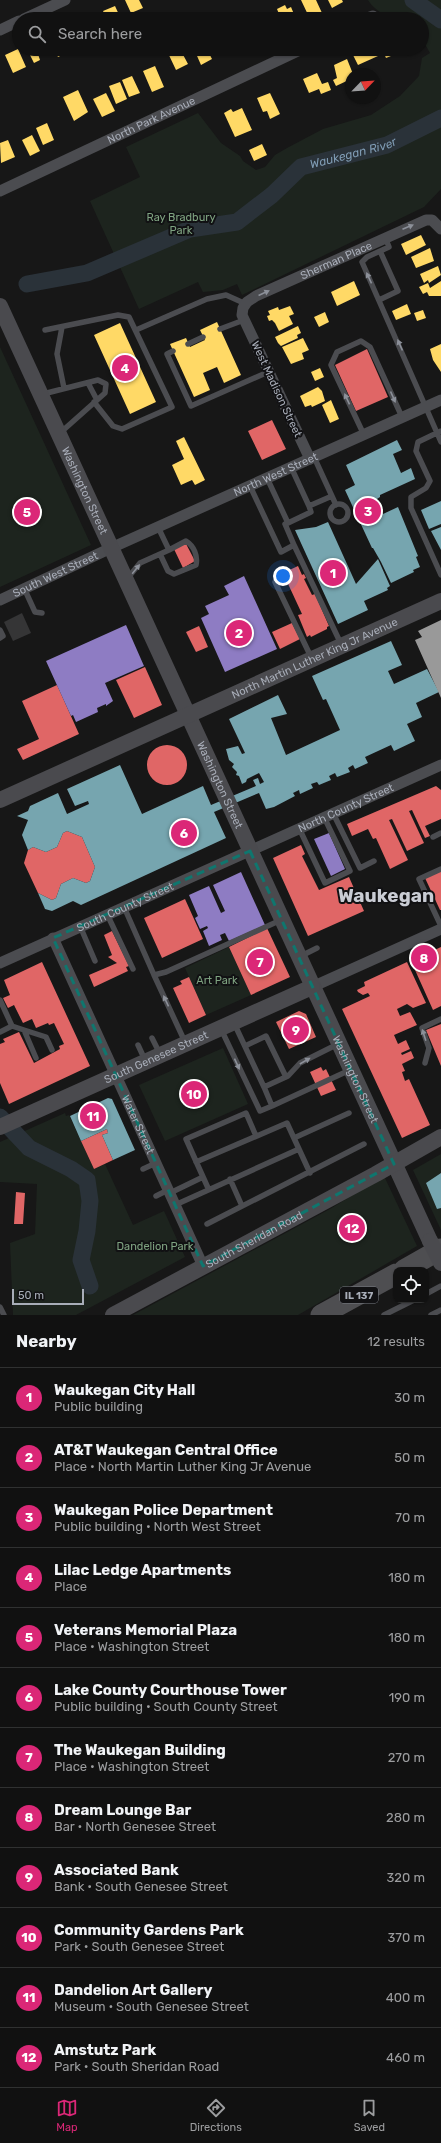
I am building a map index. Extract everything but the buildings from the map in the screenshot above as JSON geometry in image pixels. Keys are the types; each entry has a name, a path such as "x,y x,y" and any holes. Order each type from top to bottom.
{"highway":[{"path":"408,1267 435,1245"},
{"path":"429,1272 441,1264"},
{"name":"IL 137","path":"321,1315 393,1276"},
{"name":"IL 137","path":"351,1315 393,1292"}],"main road":[{"name":"Washington Street","path":"0,306 350,1070 394,1164 435,1245 441,1264"},
{"name":"North Martin Luther King Jr Avenue","path":"0,800 441,601"},
{"name":"South Genesee Street","path":"0,1127 312,987"},
{"name":"South Sheridan Road","path":"113,1315 394,1164 441,1137"}],"street":[{"path":"39,12 65,0"},
{"path":"0,30 12,24"},
{"name":"North Park Avenue","path":"0,191 287,56"},
{"name":"Sherman Place","path":"246,304 256,296 365,252 385,238 426,220 436,222 441,229"},
{"path":"244,320 242,315 246,304"},
{"name":"West Madison Street","path":"244,320 268,372 312,458"},
{"name":"North West Street","path":"111,548 441,400"},
{"name":"South West Street","path":"0,600 111,548"},
{"name":"North County Street","path":"250,852 299,828 441,765"},
{"name":"South County Street","path":"0,962 124,906 250,852"},
{"path":"312,987 441,929"},
{"name":"Water Street","path":"53,938 203,1266"}],"lane":[{"path":"385,238 389,247 380,251 365,252 362,262 420,390 425,407 439,432 441,442"},
{"path":"379,300 398,291 380,251"},
{"path":"136,330 207,298 226,295 246,304"},
{"path":"45,330 122,314 132,320 172,407 122,429 113,426 95,401 88,383"},
{"path":"220,329 244,320"},
{"path":"62,327 57,354 64,388"},
{"path":"188,344 203,337"},
{"path":"364,434 331,366 337,352 361,341 370,347 402,417"},
{"path":"173,351 167,354 191,406 268,372"},
{"path":"40,394 101,381 106,384 106,391 59,434"},
{"path":"439,432 418,442 416,451 430,481 426,488 411,497 411,508 441,575"},
{"path":"312,458 336,505"},
{"path":"291,467 311,512 285,524 342,646"},
{"path":"267,478 288,523"},
{"path":"250,486 280,552 294,545"},
{"path":"309,506 332,496"},
{"path":"158,527 168,550"},
{"path":"126,581 140,563 186,541 191,544 197,558 196,565 174,574 168,572 160,554"},
{"path":"275,582 312,659"},
{"path":"24,588 35,612 42,613"},
{"path":"0,630 3,636 0,638"},
{"path":"299,828 325,883 350,871 329,815"},
{"path":"329,815 360,868 374,861"},
{"path":"433,837 441,834"},
{"path":"441,869 419,879 441,926"},
{"path":"124,906 186,1044"},
{"path":"107,914 133,969"},
{"path":"154,975 166,972 281,920"},
{"path":"80,926 95,961"},
{"path":"299,957 317,948"},
{"path":"0,1000 12,1026"},
{"path":"425,1063 429,1048 422,1028 441,1019"},
{"path":"227,1025 245,1046 272,1106"},
{"path":"227,1025 260,1111 350,1070"},
{"path":"0,1032 12,1026 46,1037 52,1050"},
{"path":"24,1030 36,1058"},
{"path":"245,1046 266,1036 286,1077"},
{"path":"152,1038 160,1055"},
{"path":"264,1087 294,1072 300,1063 339,1044"},
{"path":"138,1045 146,1062"},
{"path":"208,1188 186,1139 246,1112 256,1136"},
{"path":"294,1138 349,1113"},
{"path":"196,1162 288,1123 310,1173"},
{"path":"207,1224 310,1173 364,1144"},
{"path":"175,1205 208,1188 299,1149"},
{"path":"143,1170 156,1163"},
{"path":"156,1196 203,1177"},
{"path":"230,1179 242,1206"},
{"path":"429,1292 441,1286"},
{"path":"384,1315 408,1303"},
{"path":"0,1307 4,1315"},
{"path":"431,1315 441,1310"}],"highlighted area":[{"path":"250,851 394,1164 203,1266 53,938"}],"green space":[{"name":"Ray Bradbury Park","path":"368,0 441,0 441,189 424,207 242,295 237,284 223,290 203,292 198,282 139,309 90,201 140,177 126,147 198,113 221,143 240,156 243,161 256,170 265,167 275,155 323,129 371,115 400,96 419,76 422,58 429,56 430,53 429,12 381,12"},
{"path":"0,347 91,545 0,587"},
{"name":"Art Park","path":"229,947 251,995 206,1015 185,968"},
{"path":"223,1048 248,1104 165,1141 139,1085"},
{"name":"Dandelion Park","path":"65,1113 66,1116 69,1115 94,1169 105,1164 133,1225 164,1211 185,1257 76,1315 13,1315 10,1243 35,1234 37,1184 0,1182 0,1142"},
{"path":"441,1154 441,1230 413,1170"},
{"path":"384,1176 417,1246 298,1315 133,1315 330,1209"}],"waterway":[{"name":"Waukegan River","path":"413,0 441,20"},
{"name":"Waukegan River","path":"27,284 87,273 190,229 237,222 272,195 301,167 387,145 441,118"},
{"name":"Waukegan River","path":"0,1117 29,1148 71,1169 87,1180 90,1201 87,1231 81,1260 90,1286"}],"place":[{"name":"Lilac Ledge Apartments","path":"125,368"},
{"name":"Waukegan Police Department","path":"368,511"},
{"name":"Veterans Memorial Plaza","path":"27,512"},
{"name":"Waukegan City Hall","path":"333,573"},
{"name":"AT&T Waukegan Central Office","path":"239,633"},
{"name":"Lake County Courthouse Tower","path":"184,833"},
{"name":"Dream Lounge Bar","path":"424,958"},
{"name":"The Waukegan Building","path":"260,962"},
{"name":"Associated Bank","path":"296,1030"},
{"name":"Community Gardens Park","path":"194,1094"},
{"name":"Dandelion Art Gallery","path":"93,1116"},
{"name":"Amstutz Park","path":"352,1228"}],"district":[{"name":"Waukegan","path":"386,895"}]}
